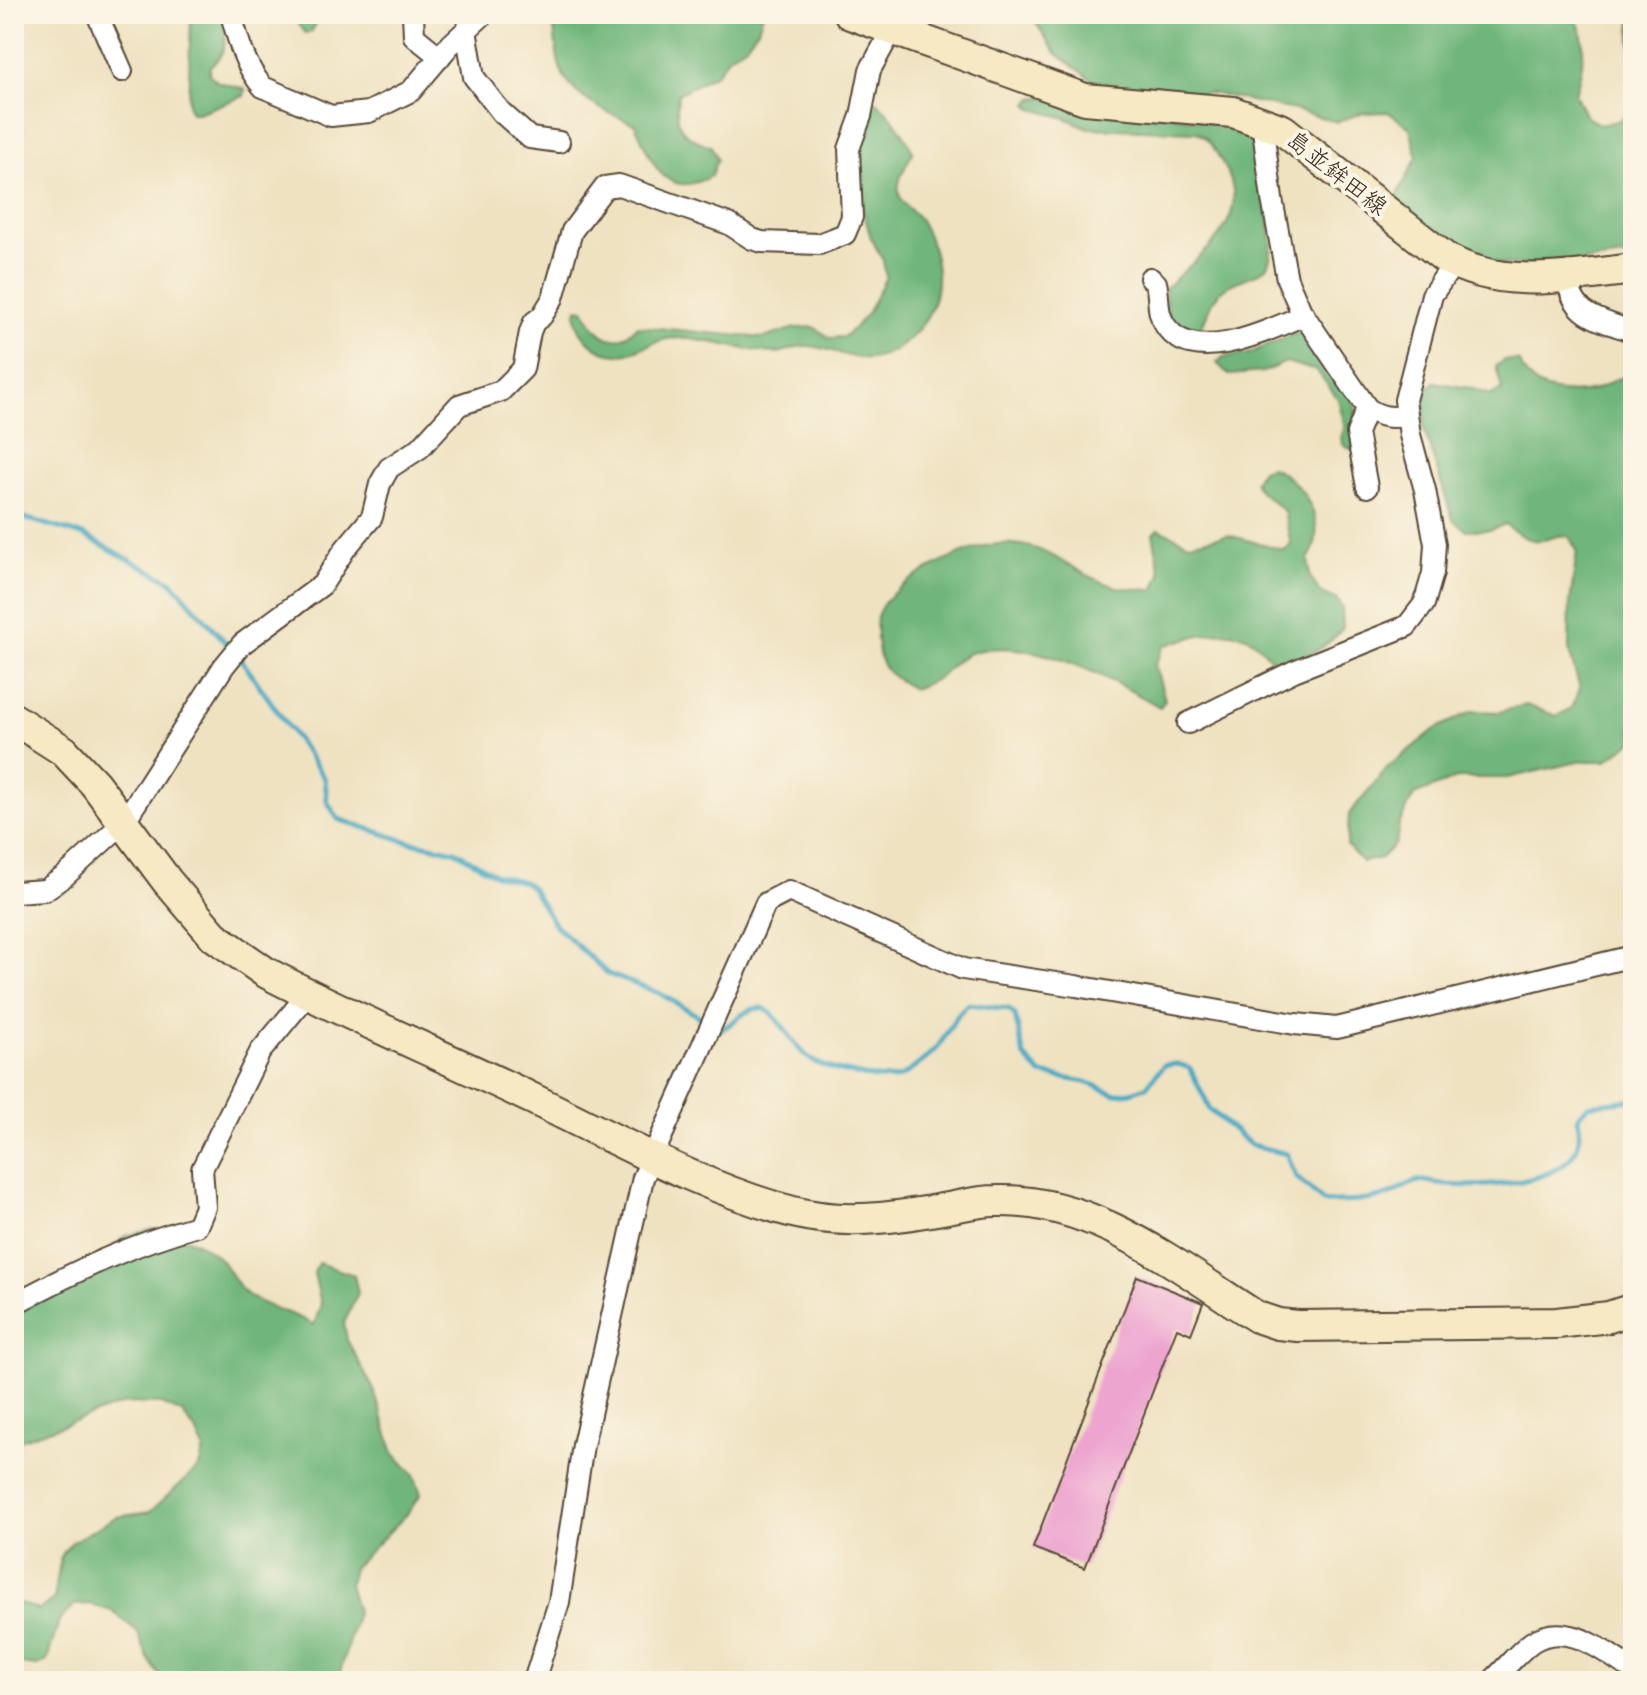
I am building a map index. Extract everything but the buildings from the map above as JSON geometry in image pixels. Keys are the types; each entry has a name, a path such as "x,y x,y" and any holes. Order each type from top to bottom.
{"street":[{"path":"97,14 122,71"},
{"path":"231,14 241,50 263,87 331,116 369,112 390,103 420,82 440,57 484,14"},
{"path":"413,14 414,36 440,57"},
{"name":"島並鉾田線","path":"850,14 1085,99 1233,112 1283,130 1454,263 1502,276 1529,279 1633,269"},
{"path":"466,30 474,77 501,112 530,138 559,142"},
{"path":"14,892 45,890 65,876 124,822 224,666 242,644 322,585 345,549 372,517 380,484 389,468 420,448 459,405 501,391 523,369 534,322 542,316 553,298 569,238 576,223 602,190 609,185 619,185 729,224 762,242 819,244 845,234 852,222 849,149 861,116 870,70 892,30"},
{"path":"1262,122 1287,279 1304,315 1367,408 1382,416 1407,415"},
{"path":"1188,723 1294,671 1407,626 1424,604 1433,573 1435,544 1405,400 1432,295 1454,263"},
{"path":"1566,276 1572,299 1587,315 1633,332"},
{"path":"1150,278 1156,283 1157,308 1166,327 1174,336 1190,344 1246,340 1304,315"},
{"path":"1367,408 1359,424 1357,440 1367,487"},
{"path":"14,719 64,751 95,784 167,881 214,936 265,972 654,1157 754,1200 828,1219 864,1221 993,1201 1040,1204 1098,1222 1131,1237 1257,1317 1278,1324 1557,1323 1609,1317 1633,1309"},
{"path":"534,1681 559,1602 583,1445 643,1178 766,903 789,891 963,969 1316,1027 1355,1025 1633,956"},
{"path":"14,1304 77,1270 119,1252 197,1226 205,1207 202,1169 260,1052 308,994"},
{"path":"1492,1681 1530,1644 1550,1634 1586,1640 1633,1670"}],"green space":[{"path":"191,14 223,14 225,43 210,66 209,74 218,82 245,89 244,96 198,113 191,113 188,107"},
{"path":"290,14 322,14 311,32 305,33"},
{"path":"527,14 763,14 758,29 745,46 729,56 716,74 678,94 677,114 681,128 692,138 711,146 717,159 711,176 695,183 670,181 653,163 635,124 591,103 572,87 560,67 554,29"},
{"path":"1030,14 1571,14 1581,31 1583,42 1575,94 1586,117 1601,125 1620,120 1625,113 1630,87 1633,14 1633,256 1527,265 1486,261 1468,255 1438,238 1394,202 1417,157 1410,128 1388,112 1362,113 1337,122 1211,93 1151,98 1091,79 1056,53"},
{"path":"1033,98 1249,129 1270,223 1270,259 1260,272 1229,285 1220,293 1211,304 1197,337 1191,339 1168,317 1165,289 1207,250 1229,220 1233,204 1232,186 1216,151 1197,132 1088,128 1033,109 1028,104"},
{"path":"876,101 897,125 913,152 902,174 900,197 920,220 936,263 936,291 932,305 926,319 907,341 883,355 861,358 813,346 775,353 673,338 631,352 613,354 597,348 586,339 579,328 577,308 584,309 600,333 613,339 629,334 637,326 764,338 795,328 814,327 830,338 843,337 853,329 867,314 886,277 883,260 871,238 852,164 869,102"},
{"path":"1300,331 1309,332 1355,404 1353,450 1344,446 1341,438 1345,426 1338,399 1317,371 1286,362 1263,372 1229,375 1217,363 1223,357 1248,354"},
{"path":"1505,360 1518,361 1533,382 1555,391 1590,391 1618,378 1633,378 1633,741 1605,761 1582,761 1507,778 1457,778 1414,795 1399,824 1396,843 1381,858 1362,862 1347,846 1349,814 1388,767 1435,729 1473,711 1499,712 1526,705 1557,716 1571,708 1580,689 1569,651 1570,603 1577,551 1569,536 1532,540 1505,524 1491,530 1466,530 1453,520 1424,429 1424,393 1434,382 1491,395 1502,390 1496,366"},
{"path":"1270,467 1293,482 1310,505 1316,532 1308,559 1310,577 1320,592 1336,599 1342,608 1343,628 1329,642 1306,656 1280,667 1252,640 1242,635 1220,632 1164,646 1155,665 1165,700 1160,707 1093,672 1043,654 1018,649 993,648 970,653 936,679 913,689 891,675 882,664 876,623 885,603 910,580 944,561 977,548 1010,544 1027,546 1117,587 1154,590 1161,574 1153,534 1159,529 1189,543 1228,535 1284,550 1291,545 1284,511 1254,482 1261,470"},
{"path":"153,1229 182,1237 209,1250 224,1264 246,1294 314,1325 321,1304 314,1273 318,1263 354,1275 358,1293 344,1323 347,1340 373,1388 394,1453 414,1475 421,1494 407,1514 353,1568 349,1584 357,1612 339,1676 328,1681 163,1681 148,1658 137,1631 112,1611 90,1604 74,1605 59,1621 47,1661 37,1666 14,1663 14,1601 38,1610 54,1599 61,1555 72,1542 116,1517 150,1512 199,1467 204,1449 197,1433 182,1413 161,1404 126,1403 14,1442 14,1315 109,1251 125,1236"}],"waterway":[{"path":"14,515 83,535 172,582 227,644"},
{"path":"240,658 325,779 327,801 338,819 406,841 455,851 496,875 524,882 531,887 555,925 608,974 659,993 703,1019"},
{"path":"719,1030 744,1013 763,1008 813,1061 855,1074 890,1079 906,1073 934,1051 959,1013 969,1004 1009,1009 1015,1015 1024,1056 1041,1074 1086,1082 1115,1094 1146,1087 1164,1065 1178,1064 1190,1068 1210,1110 1251,1145 1287,1154 1296,1177 1324,1202 1374,1199 1418,1181 1481,1185 1538,1177 1568,1160 1578,1143 1578,1117 1588,1105 1633,1100"}]}
